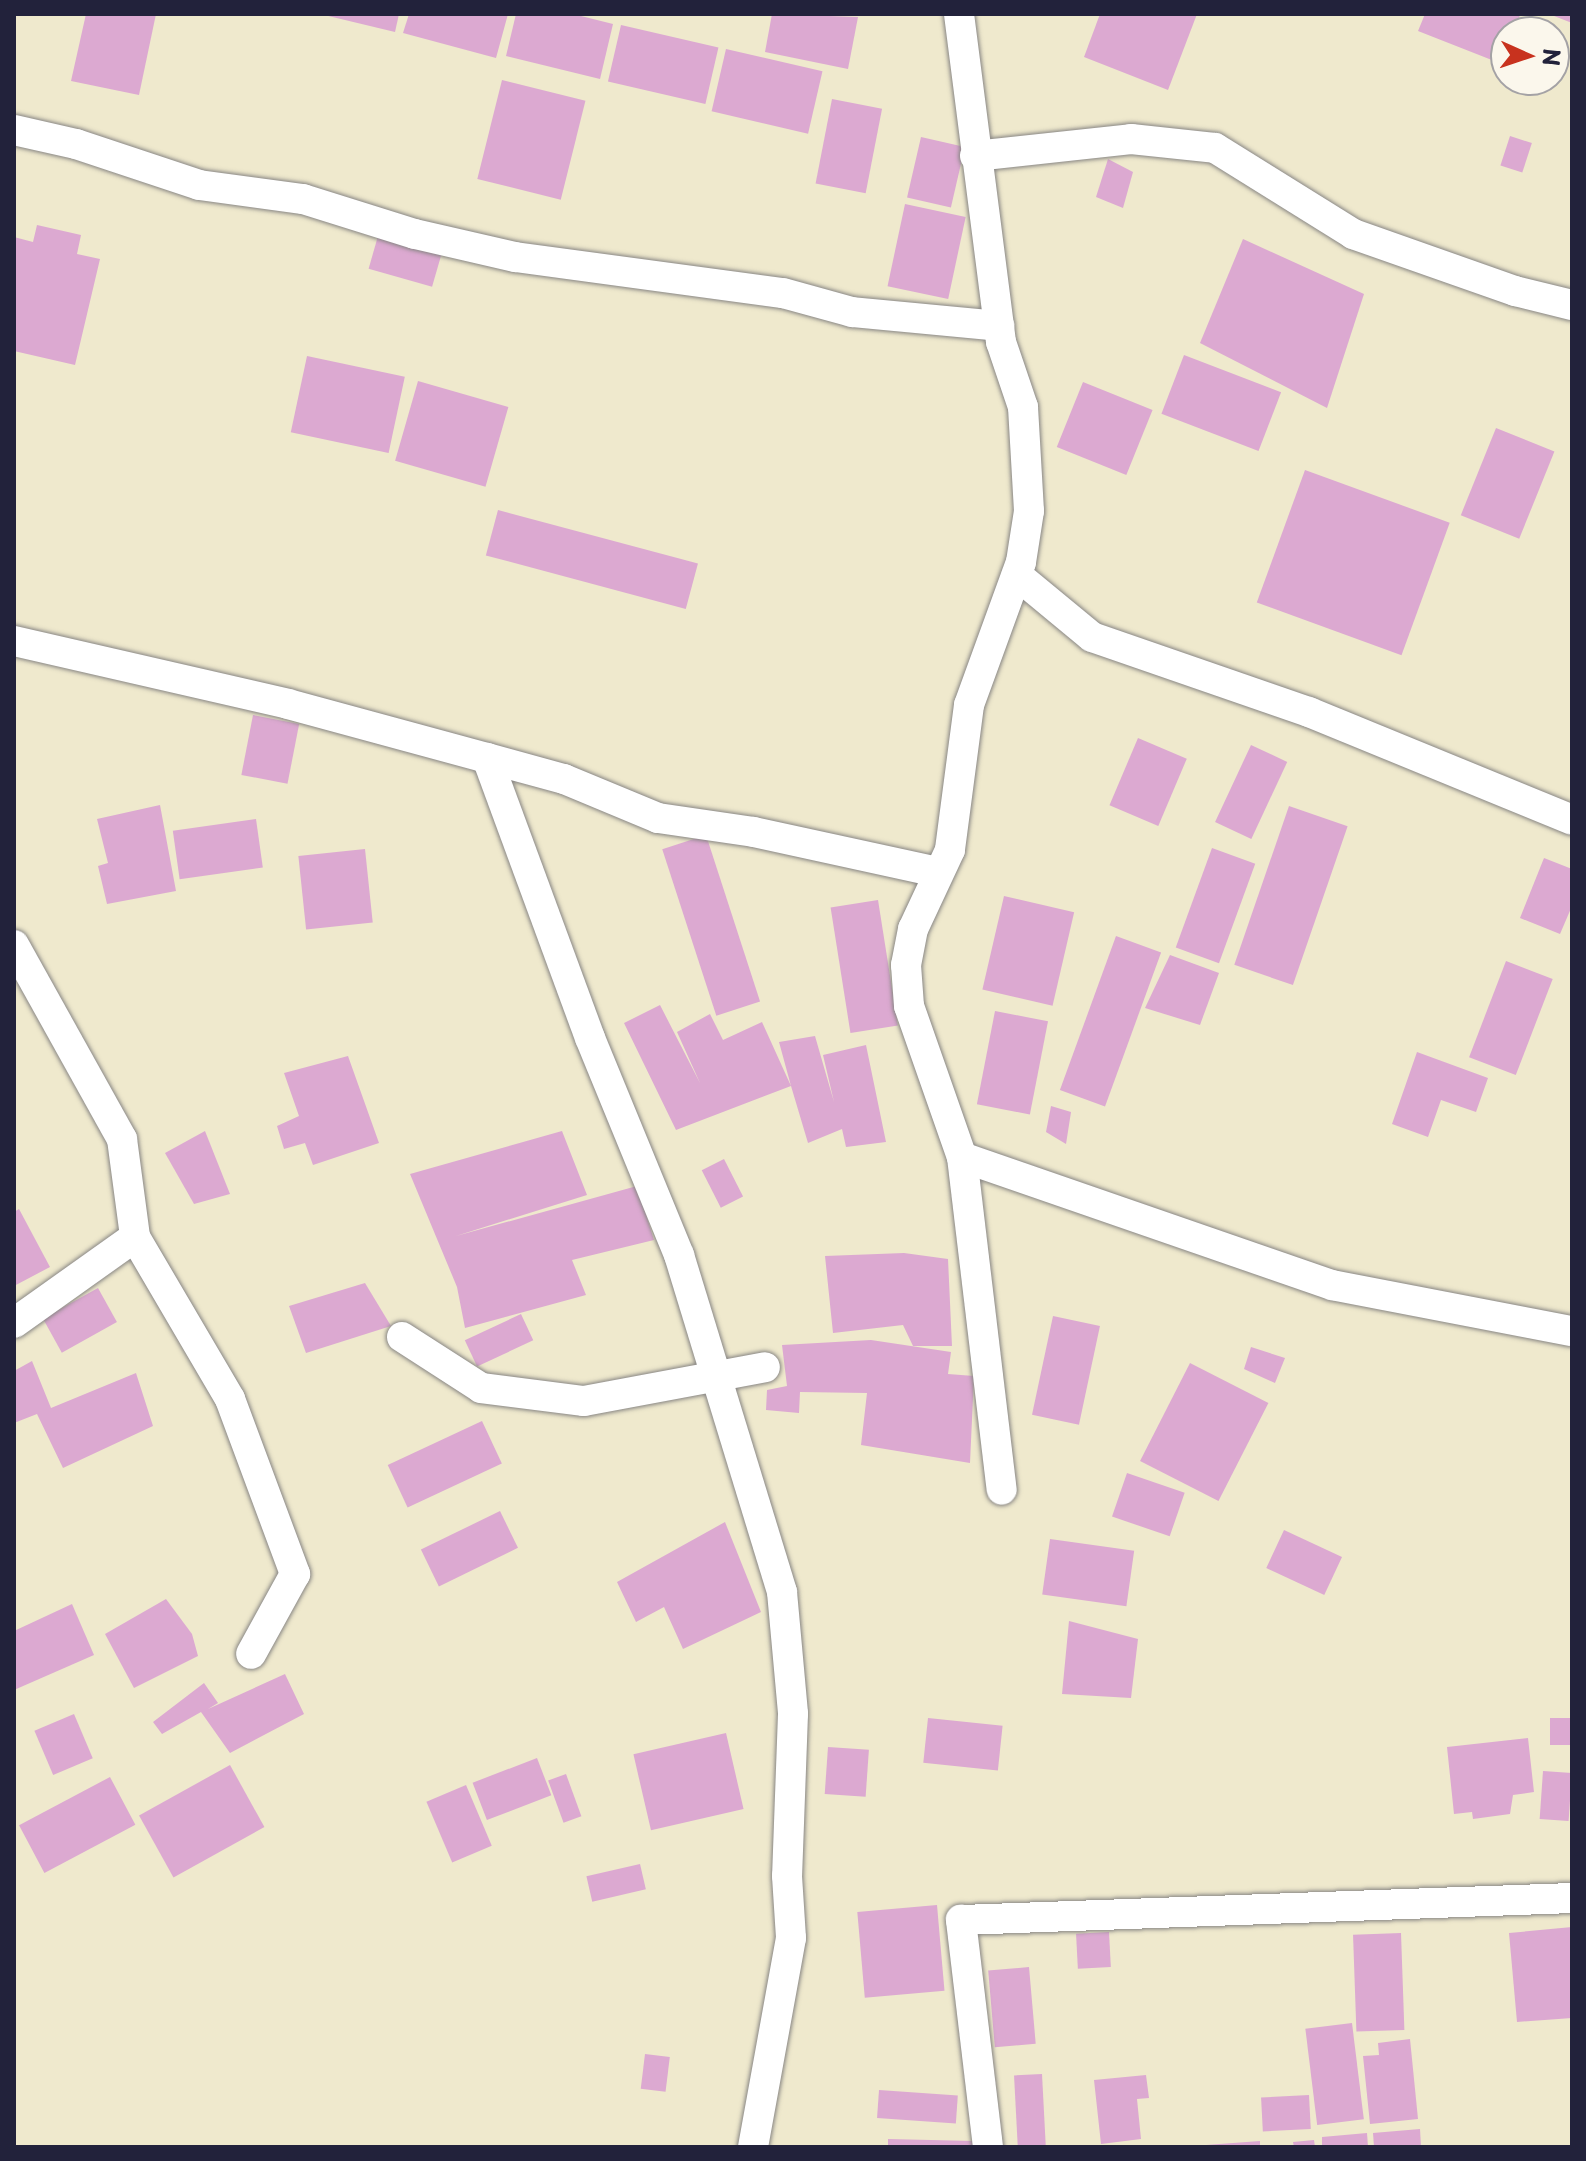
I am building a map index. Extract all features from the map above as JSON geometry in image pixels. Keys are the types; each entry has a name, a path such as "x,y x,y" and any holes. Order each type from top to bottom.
{"street":[{"path":"959,14 999,326 1023,407 1029,458 1029,511 1017,575 969,705 950,850 913,929 906,965 909,1006 962,1157 1002,1490"},
{"path":"14,130 76,144 199,185 303,199 415,234 530,261 783,293 852,312 999,326"},
{"path":"975,156 1131,139 1215,148 1353,234 1515,291 1572,305"},
{"path":"1017,575 1092,637 1309,712 1572,820"},
{"path":"14,641 288,704 564,779 658,818 754,832 938,872"},
{"path":"487,758 590,1038 679,1255 782,1592 793,1714 787,1876 791,1938 753,2122 753,2147"},
{"path":"14,945 122,1139 135,1237 230,1399 295,1574 251,1654"},
{"path":"962,1157 1332,1285 1572,1331"},
{"path":"14,1323 135,1237"},
{"path":"402,1337 481,1388 584,1401 765,1367"},
{"path":"988,2147 961,1920 1572,1898"}],"building":[{"path":"86,14 156,14 139,95 71,81"},
{"path":"320,14 399,14 395,32"},
{"path":"409,14 508,14 496,58 403,33"},
{"path":"516,14 573,14 613,24 600,79 506,56"},
{"path":"772,14 858,17 848,69 765,52"},
{"path":"1100,14 1197,14 1168,90 1084,57"},
{"path":"1425,14 1520,15 1490,16 1490,59 1418,31"},
{"path":"1549,14 1572,14 1572,23 1570,16"},
{"path":"621,25 718,47 705,104 608,82"},
{"path":"726,49 822,71 808,134 712,111"},
{"path":"502,80 585,101 561,200 477,179"},
{"path":"832,99 882,109 866,193 816,183"},
{"path":"1510,136 1532,143 1522,173 1500,165"},
{"path":"921,137 965,147 951,208 907,197"},
{"path":"1108,159 1133,172 1123,208 1096,197"},
{"path":"905,204 966,217 948,299 888,286"},
{"path":"37,225 81,235 77,254 100,259 75,365 14,351 14,237 33,242"},
{"path":"378,236 441,254 432,287 369,269"},
{"path":"1243,239 1364,294 1327,408 1200,343"},
{"path":"1184,355 1281,392 1259,451 1161,414"},
{"path":"307,356 405,377 389,453 291,432"},
{"path":"418,381 508,407 485,487 395,461"},
{"path":"1083,382 1153,410 1126,475 1057,447"},
{"path":"1496,428 1554,452 1519,539 1461,515"},
{"path":"1305,470 1450,523 1401,655 1257,602"},
{"path":"498,510 698,564 686,609 486,555"},
{"path":"253,715 299,724 287,784 241,775"},
{"path":"1138,738 1187,759 1158,826 1109,805"},
{"path":"1251,745 1287,762 1251,839 1215,822"},
{"path":"160,805 176,891 107,904 98,866 108,863 97,819"},
{"path":"1289,806 1348,826 1293,985 1234,965"},
{"path":"256,819 263,868 180,879 173,831"},
{"path":"706,835 760,1001 716,1016 662,849"},
{"path":"1212,848 1255,864 1219,963 1176,948"},
{"path":"365,849 373,923 306,930 298,856"},
{"path":"1544,858 1572,869 1572,906 1560,934 1520,918"},
{"path":"1004,896 1074,912 1053,1006 982,990"},
{"path":"878,900 898,1025 850,1033 831,908"},
{"path":"1116,936 1161,952 1105,1107 1060,1090"},
{"path":"1170,955 1219,973 1200,1025 1145,1008"},
{"path":"1506,961 1553,979 1516,1075 1469,1057"},
{"path":"660,1005 700,1083 677,1032 710,1014 723,1040 762,1022 791,1086 676,1130 624,1023"},
{"path":"995,1011 1048,1021 1030,1115 977,1104"},
{"path":"815,1036 834,1102 823,1055 866,1045 886,1142 846,1147 842,1129 808,1143 779,1042"},
{"path":"1417,1052 1488,1078 1476,1112 1441,1100 1428,1137 1392,1124"},
{"path":"348,1056 379,1143 313,1165 305,1143 284,1149 277,1126 299,1116 284,1073"},
{"path":"1051,1106 1071,1112 1066,1144 1046,1132"},
{"path":"205,1131 230,1194 194,1204 165,1153"},
{"path":"562,1131 587,1195 456,1236 637,1186 654,1240 572,1260 586,1295 465,1328 457,1287 410,1174"},
{"path":"724,1159 743,1196 721,1208 702,1170"},
{"path":"19,1209 50,1267 14,1286 14,1212"},
{"path":"904,1253 948,1259 952,1346 913,1346 903,1325 833,1333 825,1256"},
{"path":"365,1283 391,1326 306,1353 289,1306"},
{"path":"98,1288 117,1322 62,1353 43,1319"},
{"path":"521,1314 533,1340 477,1366 465,1340"},
{"path":"1053,1316 1100,1326 1079,1425 1032,1415"},
{"path":"871,1340 951,1352 948,1374 974,1376 970,1463 861,1445 867,1393 800,1392 799,1413 766,1410 767,1390 787,1386 782,1345"},
{"path":"1251,1347 1285,1358 1275,1383 1244,1369"},
{"path":"32,1361 51,1408 136,1373 153,1426 63,1468 37,1414 14,1423 14,1371"},
{"path":"1190,1363 1268,1403 1218,1501 1140,1461"},
{"path":"482,1421 502,1464 408,1508 388,1465"},
{"path":"1127,1473 1185,1493 1170,1536 1112,1516"},
{"path":"500,1511 518,1548 439,1586 421,1550"},
{"path":"725,1522 761,1612 683,1649 664,1607 636,1622 617,1582"},
{"path":"1284,1530 1342,1557 1324,1595 1266,1568"},
{"path":"1050,1539 1134,1551 1126,1606 1042,1594"},
{"path":"166,1599 192,1634 198,1656 134,1688 105,1634"},
{"path":"72,1604 94,1655 14,1690 14,1631"},
{"path":"1069,1621 1138,1639 1131,1698 1062,1694"},
{"path":"285,1674 304,1714 230,1753 201,1712 162,1734 153,1722 204,1683 218,1703 208,1709"},
{"path":"74,1714 93,1758 53,1775 34,1731"},
{"path":"928,1718 1003,1726 998,1771 923,1763"},
{"path":"1550,1718 1572,1718 1572,1745 1550,1745"},
{"path":"726,1733 744,1809 651,1830 633,1754"},
{"path":"1528,1738 1534,1792 1513,1795 1510,1814 1473,1819 1472,1812 1454,1814 1447,1747"},
{"path":"828,1747 869,1750 866,1797 825,1794"},
{"path":"537,1758 551,1795 487,1820 473,1783"},
{"path":"230,1765 264,1827 173,1878 139,1815"},
{"path":"1543,1771 1572,1773 1569,1821 1540,1819"},
{"path":"566,1774 581,1816 564,1823 548,1780"},
{"path":"110,1777 135,1825 44,1873 19,1825"},
{"path":"466,1785 492,1846 452,1863 426,1802"},
{"path":"640,1864 646,1889 592,1902 586,1876"},
{"path":"937,1905 944,1991 865,1998 857,1912"},
{"path":"1572,1927 1572,2018 1517,2022 1509,1933"},
{"path":"1109,1932 1111,1967 1078,1969 1076,1934"},
{"path":"1401,1933 1404,2030 1356,2032 1353,1935"},
{"path":"1029,1967 1036,2044 995,2047 988,1971"},
{"path":"1352,2023 1364,2119 1317,2125 1305,2029"},
{"path":"1410,2039 1418,2119 1370,2124 1363,2056 1379,2055 1378,2043"},
{"path":"645,2054 670,2057 666,2092 641,2089"},
{"path":"1042,2074 1046,2147 1018,2147 1014,2075"},
{"path":"1146,2075 1149,2098 1137,2099 1141,2139 1101,2144 1094,2080"},
{"path":"879,2090 958,2096 956,2123 877,2118"},
{"path":"1309,2095 1311,2129 1263,2131 1261,2098"},
{"path":"1420,2129 1421,2147 1374,2147 1373,2133"},
{"path":"1367,2133 1368,2147 1322,2147 1322,2137"},
{"path":"888,2139 974,2141 974,2147 888,2147"},
{"path":"1314,2140 1315,2147 1294,2147 1293,2142"},
{"path":"1260,2141 1260,2147 1206,2147 1206,2145"}]}
